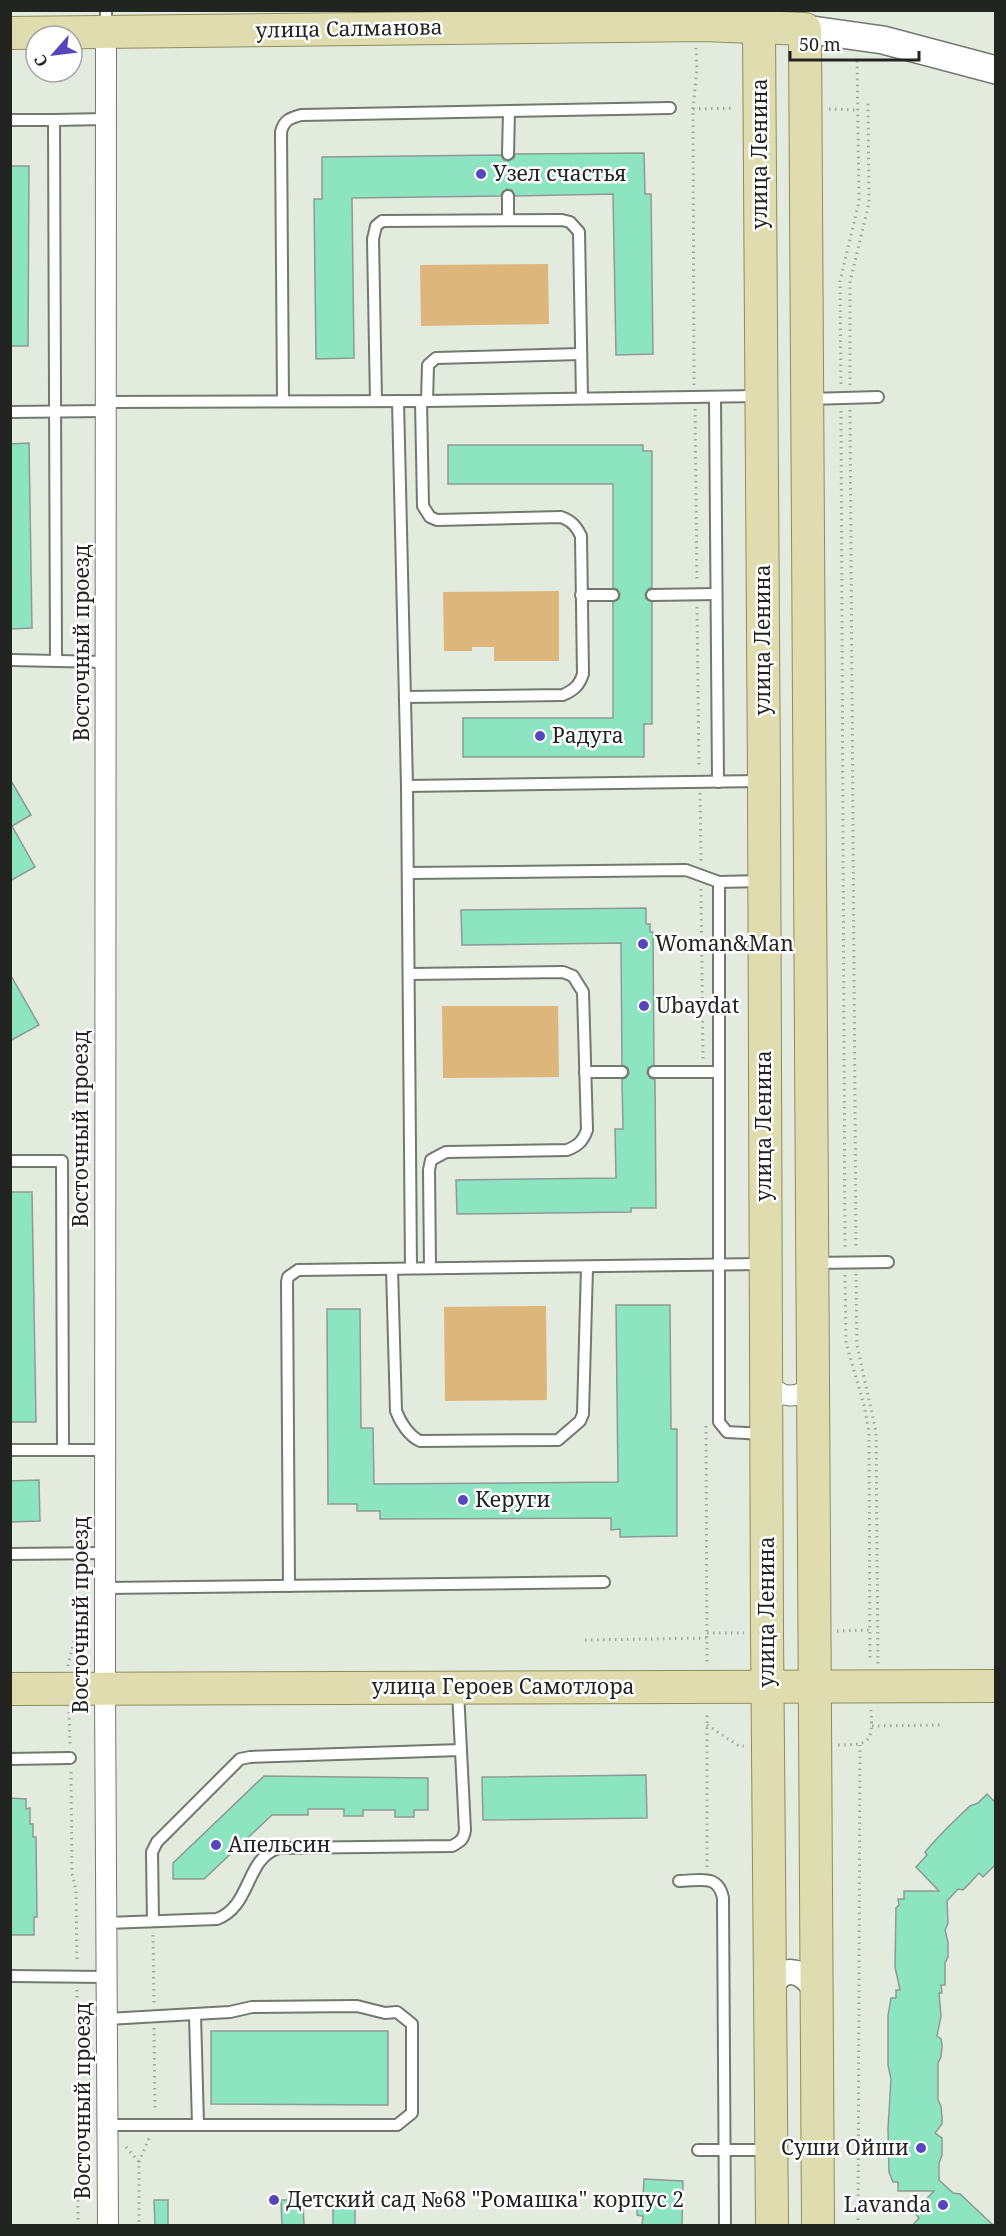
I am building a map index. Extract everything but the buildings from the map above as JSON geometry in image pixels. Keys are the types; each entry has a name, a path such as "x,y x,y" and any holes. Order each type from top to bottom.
{"main road":[{"name":"улица Салманова","path":"10,33 106,21 783,26"},
{"path":"818,2226 808,364 783,26 884,40 996,70"},
{"name":"улица Ленина","path":"772,2226 764,1264 761,358 783,26"},
{"path":"761,358 774,338 788,335 800,345 808,364"},
{"name":"улица Героев Самотлора","path":"10,1689 996,1686"}],"street":[{"name":"Восточный проезд","path":"106,21 105,1450 96,1553 105,1588 108,2226"},
{"path":"765,1378 775,1392 788,1396 803,1392 814,1380"},
{"path":"770,1995 777,1978 785,1973 793,1972 805,1977 817,1995"}],"lane":[{"path":"283,401 281,132 284,123 301,115 670,108"},
{"path":"508,154 509,111"},
{"path":"10,120 106,119"},
{"path":"54,120 56,661"},
{"path":"508,196 508,220"},
{"path":"376,401 373,239 376,226 382,222 508,220 562,220 570,222 579,232 582,398"},
{"path":"405,697 563,695 573,691 579,683 583,674 581,536 570,520 561,517 437,520 430,518 423,506 424,401 428,365 436,358 581,354"},
{"path":"10,412 56,412 106,407 283,401 762,396"},
{"path":"715,397 718,782"},
{"path":"808,399 878,397"},
{"path":"398,401 407,786 411,1268"},
{"path":"652,595 716,594"},
{"path":"581,595 613,595"},
{"path":"10,660 106,662"},
{"path":"407,786 764,781"},
{"path":"408,873 686,870 719,882 764,881"},
{"path":"719,882 720,1422 727,1432 766,1434"},
{"path":"408,974 563,972 573,976 584,992 586,1130 584,1139 577,1146 567,1150 446,1152 431,1160 429,1170 430,1268"},
{"path":"585,1072 622,1072"},
{"path":"654,1072 719,1072"},
{"path":"10,1161 62,1161 63,1450"},
{"path":"813,1263 888,1262"},
{"path":"289,1586 288,1277 298,1270 764,1264"},
{"path":"392,1269 396,1411 398,1419 414,1438 420,1441 558,1440 580,1420 583,1414 586,1267"},
{"path":"10,1450 105,1450"},
{"path":"10,1554 96,1553"},
{"path":"105,1588 604,1582"},
{"path":"106,1923 217,1919 226,1916 237,1905 262,1856 279,1848 452,1846 459,1842 464,1837 465,1830 458,1688"},
{"path":"153,1921 152,1852 157,1842 240,1759 461,1750"},
{"path":"10,1758 70,1758"},
{"path":"679,1881 707,1881 718,1884 723,1898 725,2226"},
{"path":"10,1976 106,1977"},
{"path":"107,2019 195,2015 230,2012 252,2007 357,2006 384,2013 397,2012 412,2024 412,2113 397,2125 107,2125"},
{"path":"195,2015 198,2125"},
{"path":"698,2150 772,2150"}],"path":[{"path":"695,25 697,68 693,109 694,397 704,1072"},
{"path":"856,35 859,202 840,281 845,398 851,1262 857,1345 876,1432 874,1687 872,1726 868,1740 860,1745 858,2226"},
{"path":"868,102 869,203 850,282 845,398 851,1262 846,1343 864,1405 869,1432 874,1687"},
{"path":"693,109 699,108"},
{"path":"706,1420 707,1881"},
{"path":"78,2226 76,1891 72,1874 68,1669 96,1553"},
{"path":"585,1640 707,1638"},
{"path":"872,1726 940,1725"},
{"path":"139,2162 155,2124 153,1921"}],"shaded area":[{"path":"548,264 549,324 421,326 420,265"},
{"path":"559,591 559,661 494,661 494,647 472,647 472,651 444,651 443,592"},
{"path":"442,1006 558,1006 559,1077 443,1078"},
{"path":"546,1306 547,1400 445,1401 444,1307"}],"place":[{"name":"Узел счастья","path":"481,174"},
{"name":"Радуга","path":"540,736"},
{"name":"Woman&Man","path":"643,944"},
{"name":"Ubaydat","path":"644,1006"},
{"name":"Керуги","path":"463,1500"},
{"name":"Апельсин","path":"216,1845"},
{"name":"Суши Ойши","path":"921,2148"},
{"name":"Детский сад №68 \"Ромашка\" корпус 2","path":"274,2200"},
{"name":"Lavanda","path":"943,2205"}]}
